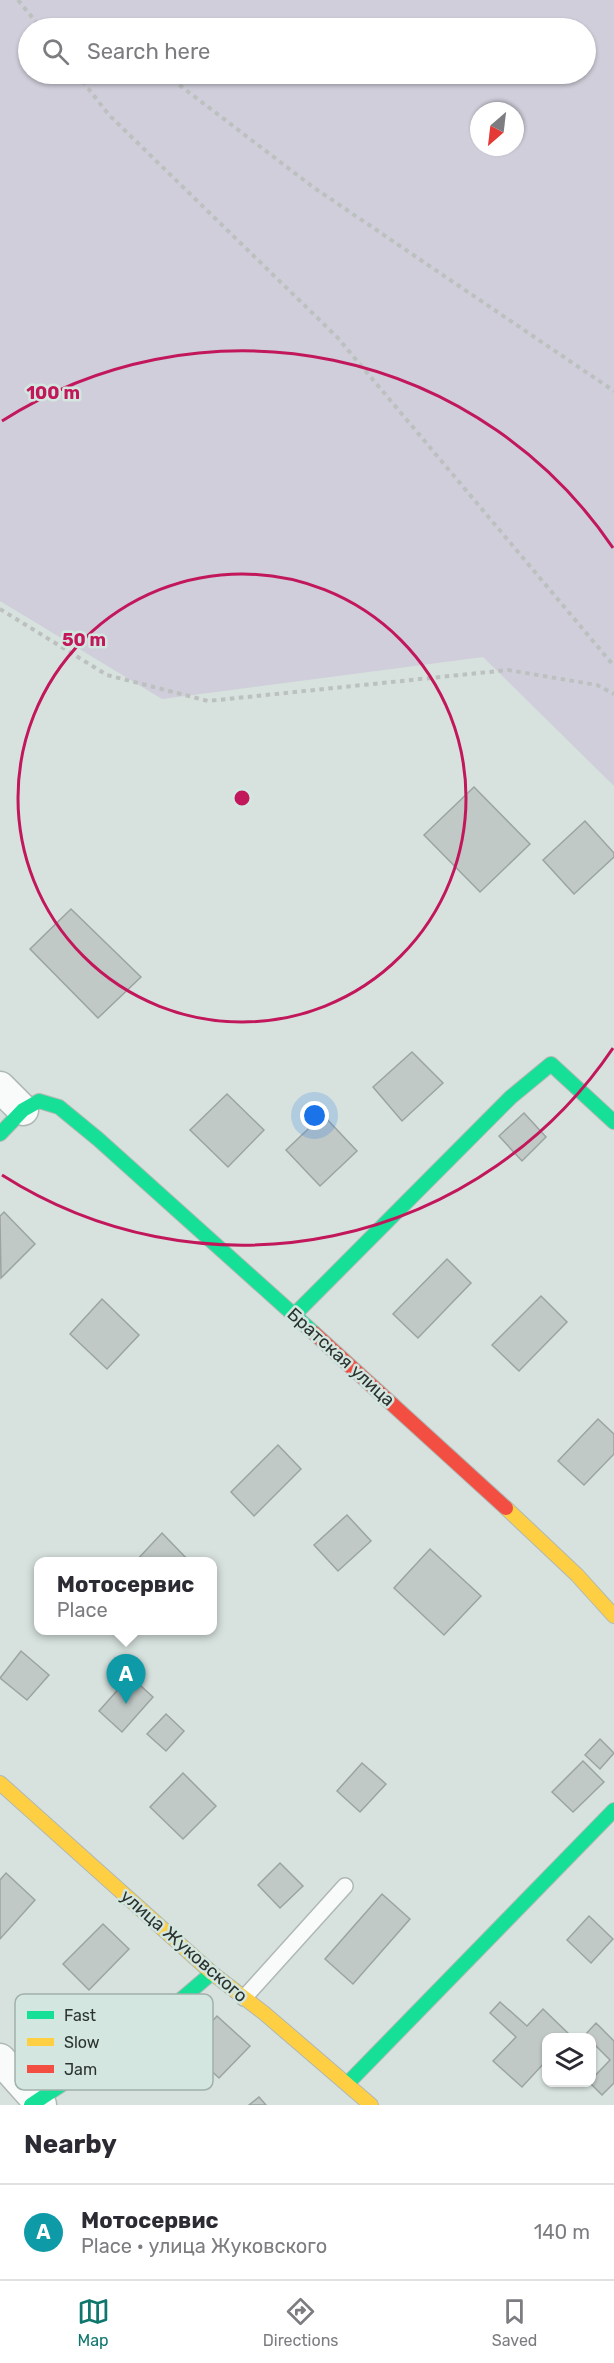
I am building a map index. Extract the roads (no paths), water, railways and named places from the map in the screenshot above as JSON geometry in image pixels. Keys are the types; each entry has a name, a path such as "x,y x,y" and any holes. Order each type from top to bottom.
{"street":[{"path":"294,1315 503,1105 551,1064 614,1122"},
{"path":"0,1087 23,1110 0,1134"},
{"name":"Братская улица","path":"23,1110 39,1101 59,1107 98,1139 453,1457 577,1575 614,1616"},
{"name":"улица Жуковского","path":"0,1783 212,1973 371,2105"},
{"path":"347,2084 614,1810"},
{"path":"187,1994 212,1973"},
{"path":"0,2059 15,2078"},
{"path":"25,2090 36,2104 56,2090"}],"lane":[{"path":"244,1998 345,1886"}],"place":[{"name":"Мотосервис","path":"126,1704"}]}
